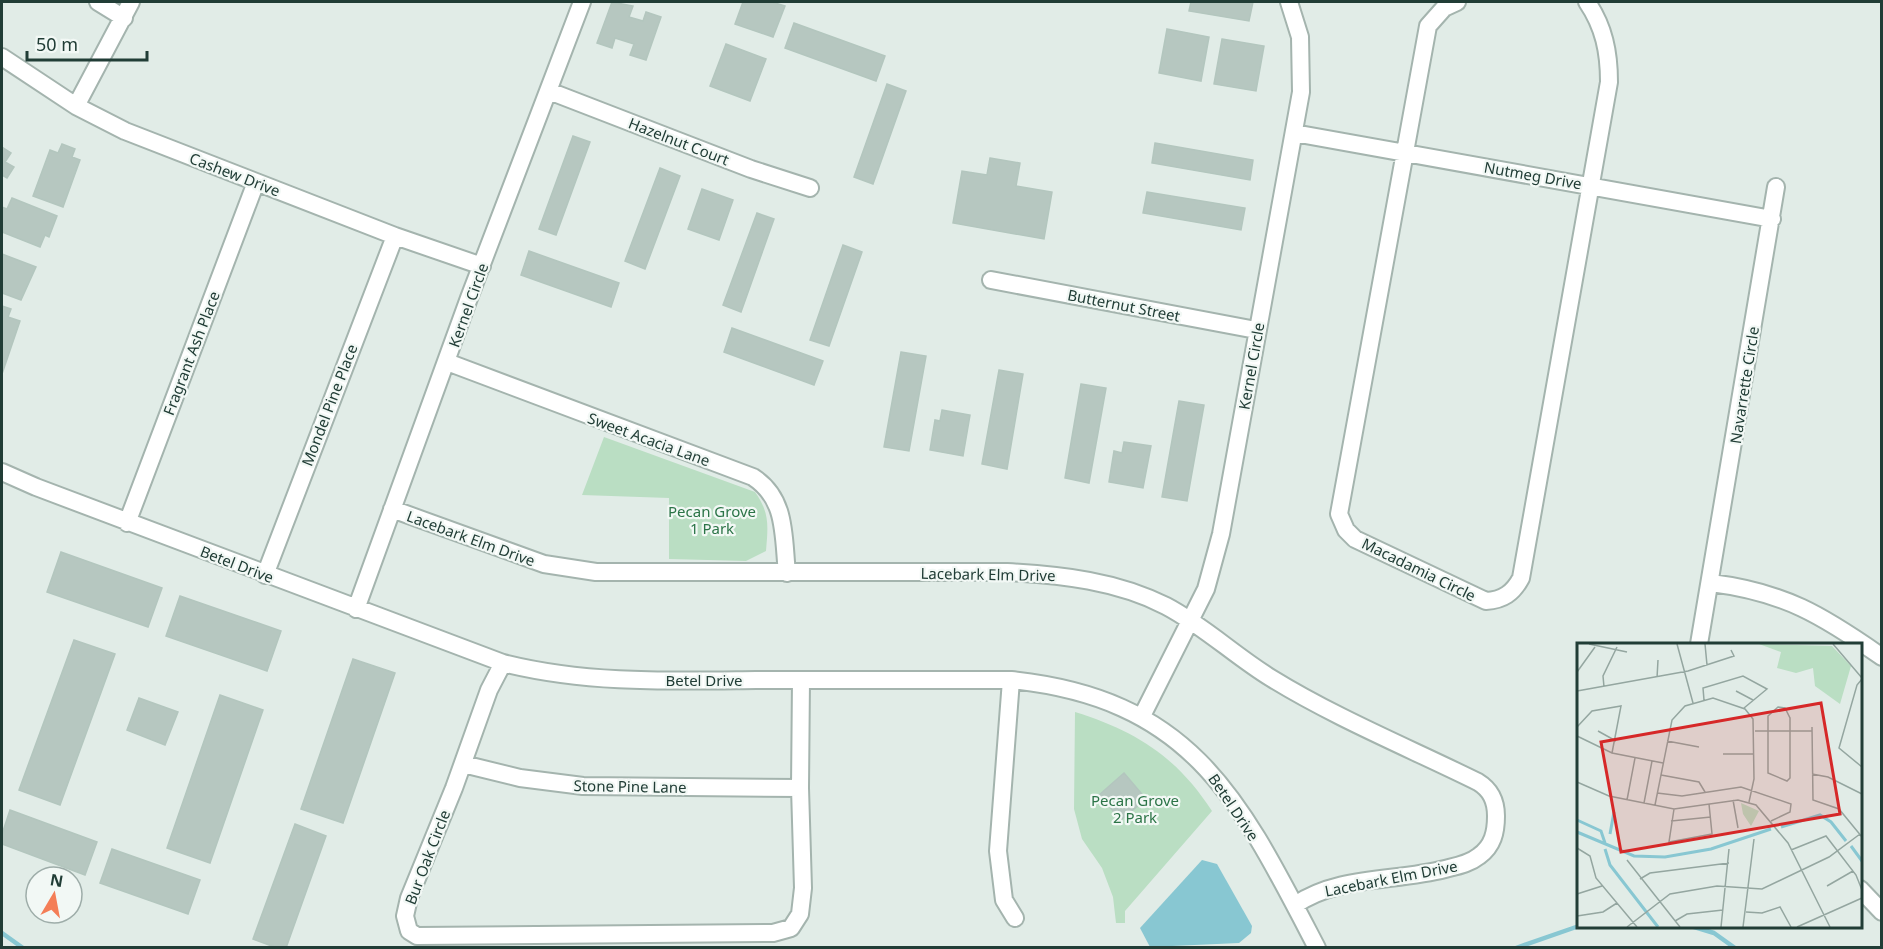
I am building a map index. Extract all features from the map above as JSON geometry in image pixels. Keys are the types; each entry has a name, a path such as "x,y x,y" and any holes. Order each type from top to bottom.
{"street":[{"path":"98,2 124,18"},
{"path":"76,106 131,2"},
{"name":"Kernel Circle","path":"356,609 582,2"},
{"name":"Kernel Circle","path":"1142,716 1206,589 1221,534 1301,92 1300,38 1290,2"},
{"name":"Macadamia Circle","path":"1457,2 1444,8 1428,26 1407,153 1339,514 1341,524 1355,539 1486,601 1505,598 1516,588 1521,578 1609,82 1609,62 1597,17 1587,2"},
{"name":"Cashew Drive","path":"2,57 76,106 148,141 394,236 482,266"},
{"name":"Hazelnut Court","path":"549,91 751,169 810,188"},
{"name":"Nutmeg Drive","path":"1294,133 1772,219"},
{"name":"Fragrant Ash Place","path":"127,523 256,183"},
{"name":"Navarrette Circle","path":"1699,643 1776,187"},
{"name":"Mondel Pine Place","path":"265,575 394,236"},
{"name":"Butternut Street","path":"992,280 1257,330"},
{"name":"Sweet Acacia Lane","path":"447,362 753,477 769,490 779,507 787,573"},
{"name":"Betel Drive","path":"2,472 127,523 503,663 595,679 1011,680 1072,689 1098,697 1142,716 1198,758 1225,789 1295,905 1317,948"},
{"name":"Lacebark Elm Drive","path":"392,509 544,564 604,572 1007,572 1058,575 1100,582 1150,599 1191,622 1270,677 1478,782 1492,796 1496,807 1494,837 1481,855 1470,862 1436,871 1330,887 1295,905"},
{"path":"1711,583 1773,596 1808,608 1860,643"},
{"path":"1862,644 1881,657"},
{"name":"Bur Oak Circle","path":"503,663 489,690 409,898 405,916 409,931 417,936 773,933 791,928 800,914 803,888 800,788 801,680"},
{"path":"1011,680 998,851 1004,900 1015,918"},
{"name":"Stone Pine Lane","path":"462,764 520,778 583,786 800,788"},
{"path":"1862,891 1881,912"}],"green space":[{"name":"Pecan Grove 1 Park","path":"604,437 755,492 766,513 766,551 746,561 669,559 669,498 582,495"},
{"name":"Pecan Grove 2 Park","path":"1075,712 1117,728 1153,748 1184,775 1212,811 1125,911 1125,923 1116,923 1113,897 1102,868 1082,839 1074,809"}],"water":[{"path":"1202,860 1217,864 1252,926 1251,933 1239,943 1150,947 1140,928"}],"building":[{"path":"612,2 633,6 629,17 643,21 646,12 661,17 646,60 630,55 634,44 615,38 612,48 597,43"},
{"path":"743,2 772,2 785,6 773,37 735,24"},
{"path":"1191,2 1253,2 1249,21 1189,11"},
{"path":"794,23 885,56 876,81 785,48"},
{"path":"1167,29 1209,37 1201,81 1159,73"},
{"path":"1222,39 1264,46 1256,91 1214,84"},
{"path":"726,44 766,59 750,101 710,86"},
{"path":"887,84 906,91 873,184 854,177"},
{"path":"573,136 590,142 556,235 539,229"},
{"path":"1155,143 1253,160 1250,180 1152,163"},
{"path":"62,144 75,149 72,157 80,160 63,207 33,196 50,150 58,153"},
{"path":"2,147 11,153 5,162 14,167 7,178 2,175"},
{"path":"990,158 1020,163 1016,186 1052,192 1044,239 953,223 962,171 987,175"},
{"path":"660,168 680,176 645,269 625,261"},
{"path":"702,189 733,200 719,240 688,229"},
{"path":"1147,192 1245,208 1241,230 1143,213"},
{"path":"12,198 57,216 49,237 45,235 40,247 2,232 2,207 7,209"},
{"path":"757,213 774,219 741,312 723,305"},
{"path":"843,245 862,252 829,346 810,340"},
{"path":"529,251 619,283 611,307 521,275"},
{"path":"2,254 36,267 21,300 2,293"},
{"path":"2,306 11,309 8,317 20,321 2,374"},
{"path":"732,328 823,361 814,385 724,352"},
{"path":"901,352 926,356 909,451 884,447"},
{"path":"999,370 1023,374 1007,469 982,464"},
{"path":"1081,384 1106,388 1089,483 1065,478"},
{"path":"1179,401 1204,405 1187,501 1162,497"},
{"path":"942,410 970,415 963,456 930,450 935,420 940,421"},
{"path":"1124,442 1151,446 1143,488 1109,482 1114,451 1122,453"},
{"path":"61,552 162,588 148,627 47,592"},
{"path":"180,596 281,631 267,671 166,636"},
{"path":"74,640 115,654 60,805 19,790"},
{"path":"353,659 395,673 343,823 301,809"},
{"path":"220,695 263,710 210,863 167,848"},
{"path":"139,698 178,712 165,745 127,730"},
{"path":"1124,773 1146,799 1121,820 1099,795"},
{"path":"10,810 97,842 85,875 84,865 58,865 2,844 2,834"},
{"path":"295,824 326,836 286,948 277,948 253,939"},
{"path":"112,849 200,880 188,914 100,883"}],"waterway":[{"path":"1516,948 1577,927"},
{"path":"1698,928 1714,933 1735,948"},
{"path":"2,933 23,948"}]}
